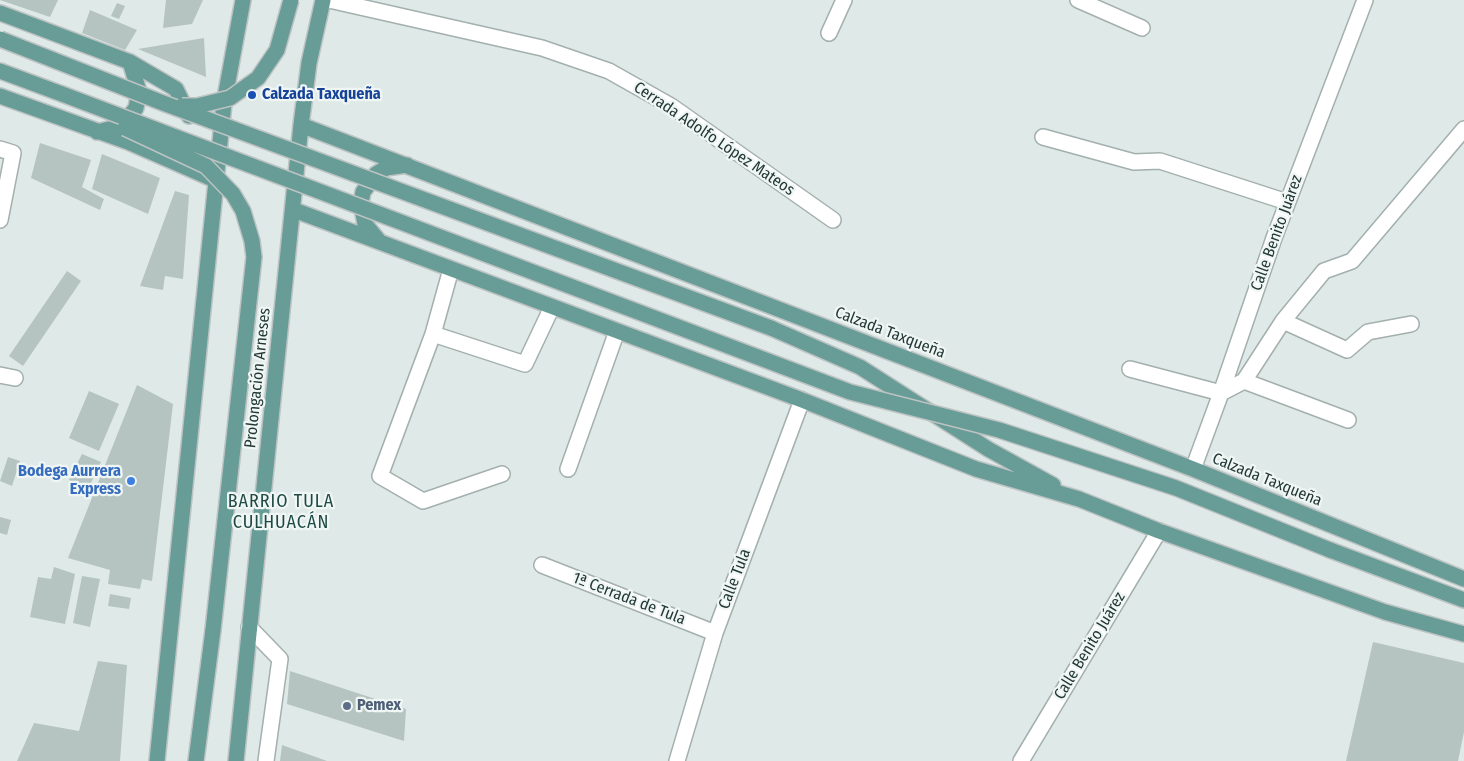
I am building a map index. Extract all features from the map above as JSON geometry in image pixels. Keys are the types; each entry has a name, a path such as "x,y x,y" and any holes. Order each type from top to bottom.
{"main road":[{"path":"157,761 224,103 243,0"},
{"path":"163,102 197,106 230,98 245,90 269,65 277,50 291,0"},
{"name":"Prolongación Arneses","path":"236,761 294,210 301,125 309,63 323,0"},
{"path":"0,13 130,62 176,89 188,115 194,121 203,124 210,123 217,118 224,103"},
{"path":"0,39 163,102 771,328 860,367 988,449 1078,499"},
{"path":"97,132 117,127 125,122 136,108 139,91 130,62"},
{"path":"0,70 850,392 999,430 1157,482 1464,600"},
{"path":"62,94 94,114 206,166 233,194 249,226 254,257 213,630 196,761"},
{"path":"0,96 128,142 217,181"},
{"name":"Calzada Taxqueña","path":"301,125 1193,469 1464,579"},
{"path":"388,246 371,234 365,224 361,203 363,192 376,174 386,168 408,165"},
{"path":"294,210 802,400 976,469 1078,499 1159,531 1386,612 1464,634"}],"street":[{"name":"Cerrada Adolfo López Mateos","path":"329,0 542,48 609,71 671,106 833,220"},
{"path":"829,33 844,0"},
{"path":"1078,0 1142,28"},
{"name":"Calle Benito Juárez","path":"1193,469 1287,202 1366,0"},
{"path":"1130,369 1221,393 1244,381 1282,321 1324,271 1352,261 1464,129"},
{"path":"1044,137 1134,162 1160,161 1287,202"},
{"path":"0,148 13,153 0,220"},
{"path":"451,270 433,334 380,476 423,501 502,474"},
{"path":"433,334 525,364 552,307"},
{"path":"1282,321 1347,350 1368,332 1411,324"},
{"path":"568,469 618,331"},
{"path":"0,375 16,378"},
{"path":"1244,381 1348,420"},
{"name":"Calle Tula","path":"677,761 715,633 802,400"},
{"name":"Calle Benito Juárez","path":"1021,761 1159,531"},
{"name":"1ª Cerrada de Tula","path":"542,565 715,633"},
{"path":"249,627 280,659 266,761"}],"building":[{"path":"0,0 58,0 50,17"},
{"path":"166,0 203,0 192,24 163,28"},
{"path":"117,3 125,6 119,19 111,16"},
{"path":"90,10 137,30 125,50 82,33"},
{"path":"204,38 206,77 138,49"},
{"path":"40,143 91,160 82,187 104,199 100,210 31,178"},
{"path":"102,154 160,178 148,214 92,189"},
{"path":"175,191 189,195 183,279 165,276 163,290 140,286"},
{"path":"67,271 81,281 23,366 9,356"},
{"name":"Bodega Aurrera Express","path":"137,385 173,404 152,581 142,579 140,589 108,584 110,570 68,558"},
{"path":"89,391 119,404 99,451 69,438"},
{"path":"82,454 101,462 88,489 69,480"},
{"path":"8,457 20,461 12,486 0,481"},
{"path":"0,517 11,520 7,535 0,533"},
{"path":"54,567 75,574 65,624 30,617 38,577 51,579"},
{"path":"82,576 100,579 90,627 73,623"},
{"path":"110,594 131,598 129,609 108,606"},
{"path":"1373,642 1464,663 1464,732 1458,761 1346,761"},
{"path":"98,661 127,665 120,761 17,761 34,723 79,731"},
{"name":"Pemex","path":"290,671 406,709 404,741 287,704"},
{"path":"282,745 327,761 280,761"}],"place":[{"name":"Calzada Taxqueña","path":"252,95"},
{"name":"Bodega Aurrera Express","path":"131,481"},
{"name":"Pemex","path":"347,706"}],"district":[{"name":"BARRIO TULA CULHUACÁN","path":"281,512"}]}
